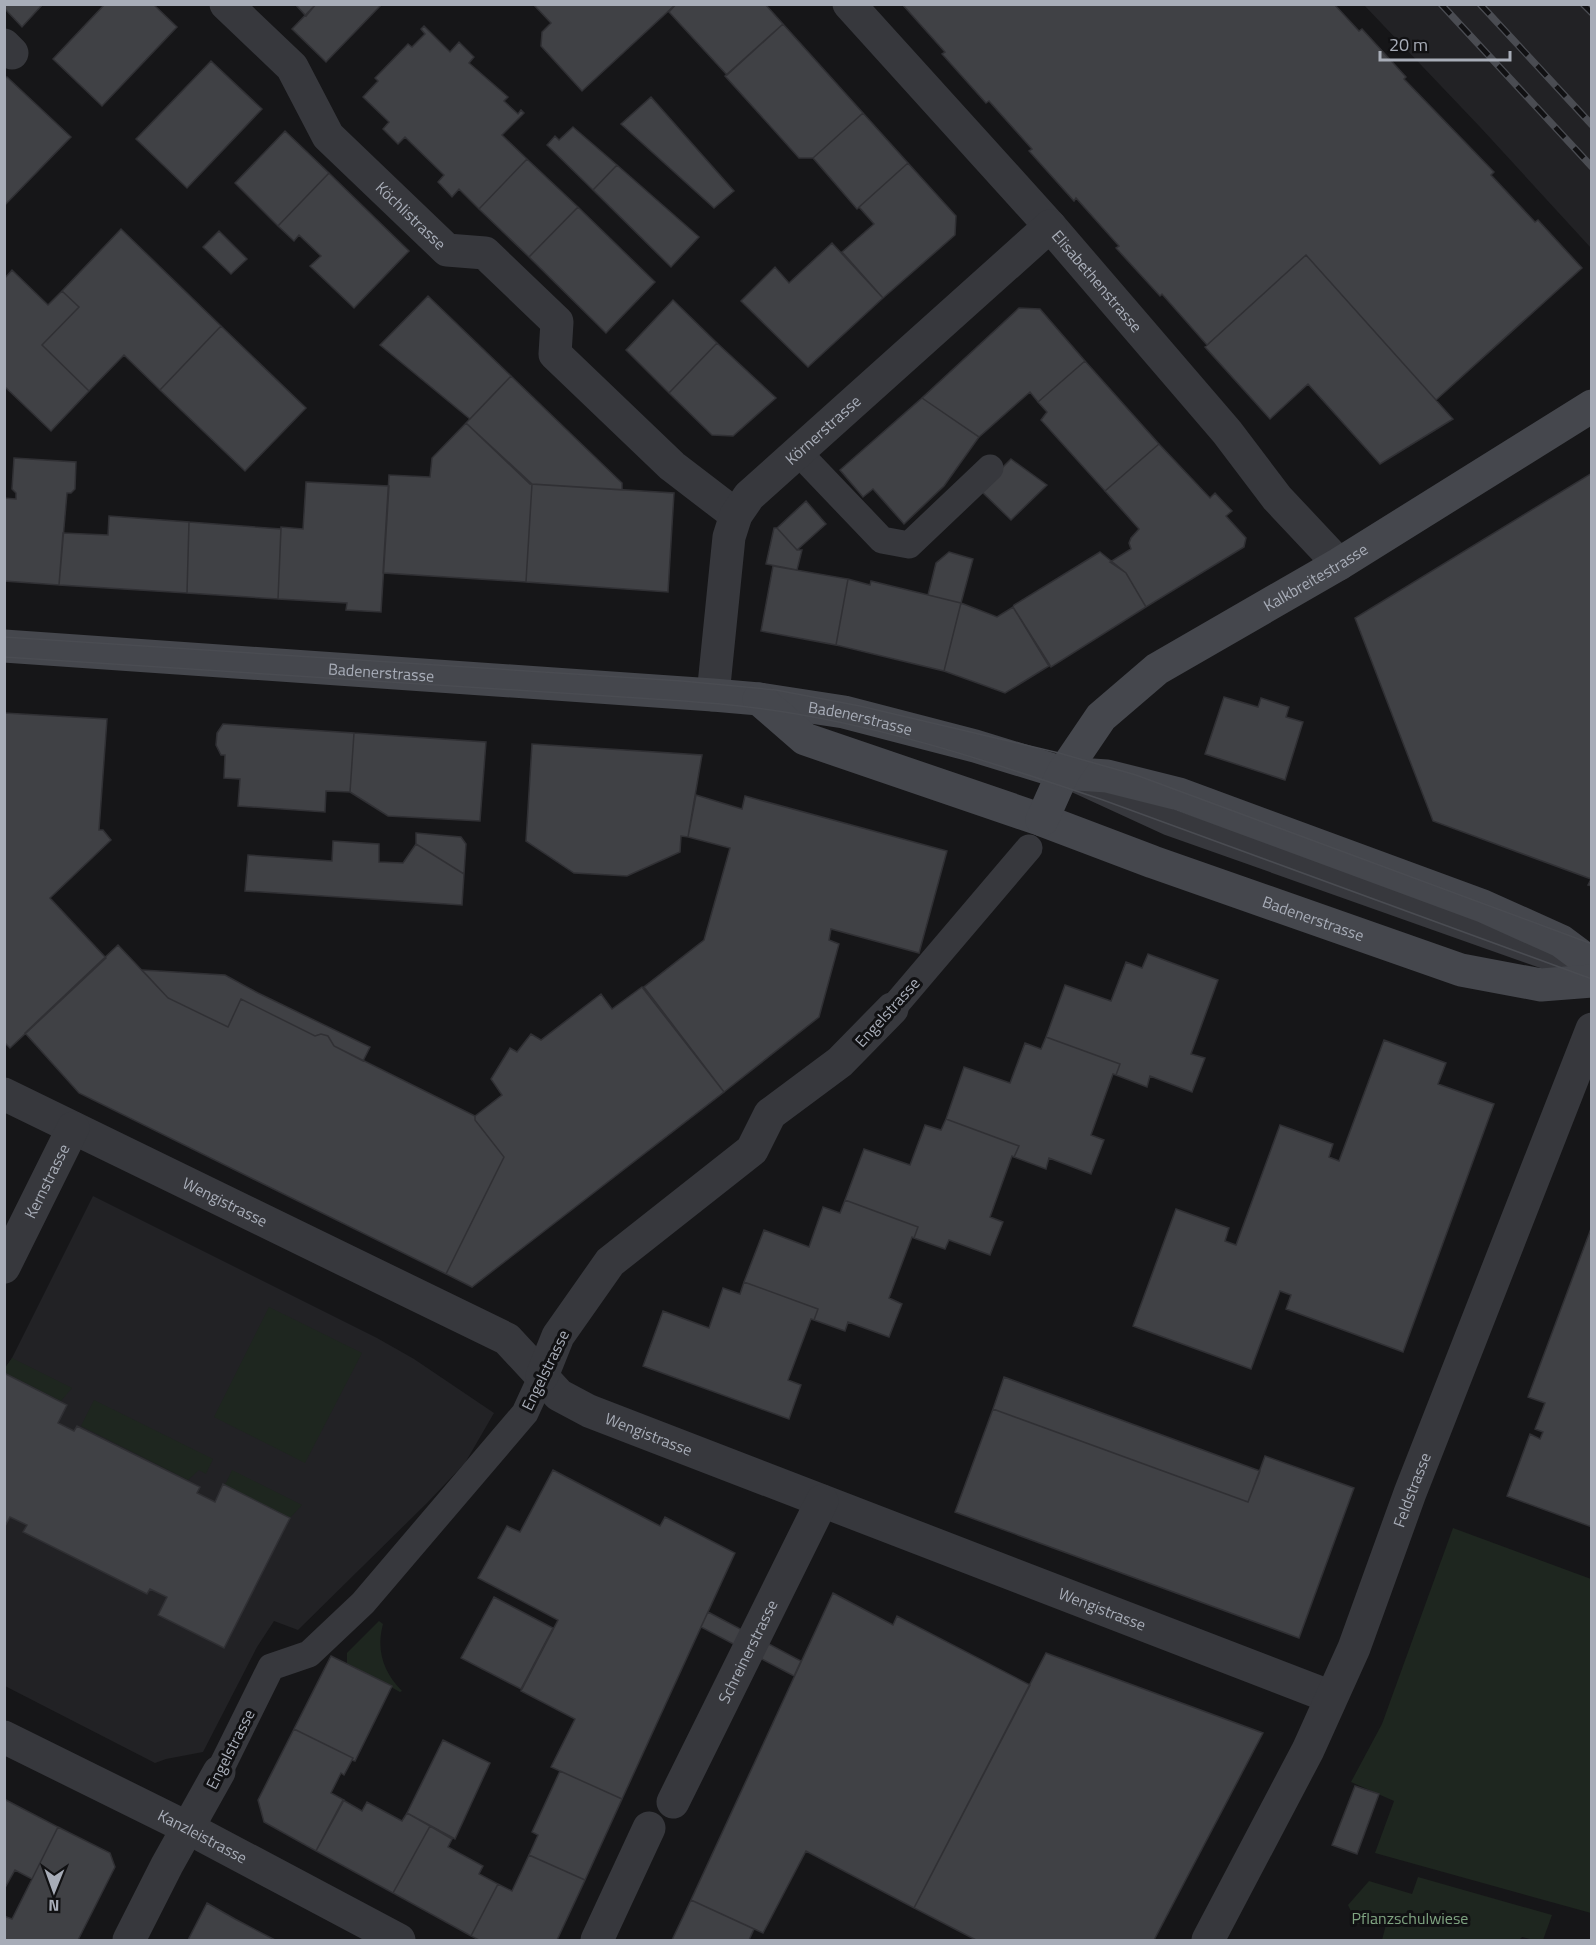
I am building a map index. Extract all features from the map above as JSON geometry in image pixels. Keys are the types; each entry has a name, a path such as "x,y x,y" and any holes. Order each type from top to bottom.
{"street":[{"name":"Köchlistrasse","path":"226,4 292,67 328,136 447,250 485,253 557,322 555,354 672,466 736,515"},
{"name":"Elisabethenstrasse","path":"849,4 1050,226 1227,432 1277,498 1339,564"},
{"name":"Körnerstrasse","path":"713,695 729,537 736,515 749,496 1050,226"},
{"name":"Kalkbreitestrasse","path":"1063,772 1101,717 1158,669 1339,564 1592,406"},
{"name":"Badenerstrasse","path":"4,646 713,695 759,699 844,712 975,746 1063,772 1107,776 1179,794 1484,906 1561,941 1592,964"},
{"name":"Badenerstrasse","path":"759,699 805,739 1035,834 1153,862 1461,970 1541,985 1592,981"},
{"path":"1035,834 1063,772"},
{"name":"Engelstrasse","path":"542,1376 558,1336 610,1262 752,1150 770,1114 840,1062 892,1009"},
{"name":"Feldstrasse","path":"1208,1941 1308,1750 1354,1647 1410,1493 1592,1029"},
{"name":"Wengistrasse","path":"4,1094 485,1327 507,1339 559,1395 589,1410 1331,1697"},
{"name":"Kernstrasse","path":"4,1267 73,1128"},
{"name":"Schreinerstrasse","path":"674,1802 822,1501"},
{"name":"Kanzleistrasse","path":"4,1737 188,1827 399,1941"},
{"name":"Engelstrasse","path":"129,1941 219,1772"},
{"path":"597,1941 649,1828"}],"lane":[{"path":"798,453 882,540 909,545 990,468"},
{"name":"Badenerstrasse","path":"1063,772 1101,792 1169,822 1592,972"},
{"name":"Engelstrasse","path":"892,1009 1035,834"},
{"name":"Engelstrasse","path":"219,1772 271,1667 309,1654 363,1603 525,1413 542,1376"}],"shaded area":[{"path":"1364,5 1591,5 1591,248 1481,128"},
{"path":"93,1196 377,1338 414,1359 494,1413 465,1463 298,1630 274,1621 257,1647 203,1752 155,1763 5,1686 5,1368"}],"green space":[{"path":"269,1307 362,1353 305,1463 214,1417"},
{"path":"12,1358 72,1388 61,1401 5,1373 5,1368"},
{"path":"94,1400 213,1459 206,1474 199,1470 188,1480 81,1426"},
{"path":"232,1470 302,1505 290,1518 223,1484 226,1483"},
{"path":"1453,1528 1591,1579 1591,1913 1375,1853 1394,1801 1351,1782 1382,1724"},
{"path":"379,1621 383,1624 380,1643 383,1660 390,1676 402,1691 400,1692 347,1663 347,1653"},
{"name":"Pflanzschulwiese","path":"1418,1877 1552,1915 1543,1940 1522,1937 1519,1940 1382,1940 1387,1921 1357,1924 1348,1905 1369,1881 1412,1894"}],"building":[{"path":"4,4 43,4 22,27 4,8"},
{"path":"105,4 153,4 177,27 102,106 53,59"},
{"path":"295,4 316,4 306,16"},
{"path":"316,4 382,4 326,62 292,29"},
{"path":"533,4 676,4 582,91 541,46 542,32 551,23"},
{"path":"676,4 765,4 783,24 727,75 669,12"},
{"path":"902,4 1334,4 1359,31 1362,29 1406,77 1404,79 1494,172 1491,175 1535,222 1538,220 1582,268 1436,400 1306,255 1207,345 1162,294 1160,296 1116,248 1119,246 1076,198 1074,201 1029,151 1032,149 989,101 986,103 942,54 945,52"},
{"path":"783,24 863,113 813,158 799,158 725,76"},
{"path":"424,26 450,52 459,42 474,57 469,63 508,97 504,101 518,114 521,110 524,113 502,135 527,159 479,209 459,189 452,197 438,182 444,175 405,137 398,144 383,129 389,122 363,97 378,81 375,78 408,44 412,47 425,34 421,29"},
{"path":"211,61 262,109 187,188 136,139"},
{"path":"7,77 71,137 4,206 4,79"},
{"path":"651,97 734,191 714,208 621,124"},
{"path":"863,113 908,163 857,209 813,158"},
{"path":"573,127 617,165 593,190 547,145 555,136 559,140"},
{"path":"285,131 329,173 278,226 235,183"},
{"path":"527,159 578,207 529,257 479,209"},
{"path":"908,163 956,216 955,235 883,298 842,252 874,224 859,207"},
{"path":"617,165 699,237 671,267 593,190"},
{"path":"329,173 409,251 354,308 310,266 321,256 299,235 294,241 278,226"},
{"path":"578,207 655,282 606,333 529,257"},
{"path":"121,229 221,326 160,390 124,355 89,391 42,345 79,307 62,291"},
{"path":"219,231 247,259 231,274 203,247"},
{"path":"832,243 883,298 808,367 741,301 775,267 789,283"},
{"path":"1306,255 1453,419 1380,464 1308,384 1270,419 1205,347"},
{"path":"12,270 48,305 62,291 79,307 42,345 89,391 51,431 4,386 4,279"},
{"path":"428,296 511,376 470,419 380,345"},
{"path":"673,300 717,343 669,393 626,350"},
{"path":"1019,308 1040,309 1085,361 1038,402 1030,392 979,437 922,398"},
{"path":"221,326 306,408 245,471 160,390"},
{"path":"717,343 776,398 733,436 712,435 669,393"},
{"path":"1085,361 1159,444 1105,491 1041,420 1047,412 1038,402"},
{"path":"511,376 622,483 622,490 530,484 466,423"},
{"path":"922,398 979,437 944,486 904,524 873,489 863,497 840,470"},
{"path":"466,423 532,484 526,582 383,573 389,475 430,477 432,458"},
{"path":"1159,444 1210,498 1215,493 1232,511 1226,516 1246,538 1244,547 1146,607 1126,573 1110,562 1131,549 1129,543 1131,538 1139,529 1105,491"},
{"path":"14,458 76,462 75,489 67,493 59,585 4,581 4,498 16,499 16,493 12,489"},
{"path":"1011,459 1047,485 1011,520 980,490"},
{"path":"1592,473 1592,886 1588,885 1591,879 1433,821 1355,618"},
{"path":"306,482 389,486 381,612 346,610 347,603 278,599 281,527 303,529"},
{"path":"532,484 674,493 668,592 526,582"},
{"path":"806,501 826,524 797,550 777,528"},
{"path":"109,516 189,522 187,593 59,585 63,533 108,535"},
{"path":"189,522 281,529 278,599 187,593"},
{"path":"774,528 777,528 797,550 802,550 797,570 766,564"},
{"path":"949,552 973,559 961,603 928,595 936,563"},
{"path":"1100,552 1126,573 1146,607 1051,667 1013,607"},
{"path":"773,566 848,579 836,645 761,631"},
{"path":"848,579 870,585 871,581 961,603 944,671 836,645"},
{"path":"961,603 997,617 1013,607 1049,666 1005,693 944,671"},
{"path":"1224,697 1258,707 1261,698 1289,707 1286,717 1303,722 1285,780 1205,754"},
{"path":"4,713 107,719 99,830 103,830 111,840 50,898 106,958 10,1048 4,1042"},
{"path":"223,724 354,733 350,792 326,791 325,812 238,806 240,779 224,778 225,755 221,755 216,745 217,733"},
{"path":"354,733 486,742 480,821 388,816 350,792"},
{"path":"532,744 702,755 688,837 681,836 680,852 627,876 574,873 526,841"},
{"path":"696,795 742,809 745,796 947,851 919,953 831,929 829,940 839,944 819,1017 724,1092 644,987 704,940 730,848 688,837"},
{"path":"416,833 461,837 466,844 464,874 416,844"},
{"path":"333,841 379,844 379,862 403,863 416,844 464,874 462,905 245,891 248,855 332,861"},
{"path":"118,945 168,998 228,1027 241,999 315,1036 321,1034 328,1036 334,1046 475,1116 475,1120 504,1157 446,1274 79,1093 25,1033"},
{"path":"1148,954 1218,980 1191,1054 1205,1058 1192,1092 1150,1076 1147,1087 1116,1075 1120,1064 1046,1037 1065,985 1111,1001 1126,962 1142,968"},
{"path":"142,970 225,975 370,1047 363,1061 334,1046 328,1036 321,1034 315,1036 241,999 228,1027 168,998"},
{"path":"642,987 724,1092 472,1287 446,1274 504,1157 475,1120 475,1116 502,1095 491,1079 510,1048 517,1052 531,1034 541,1040 601,994 612,1009"},
{"path":"1046,1037 1120,1064 1116,1075 1113,1074 1091,1135 1104,1140 1091,1174 1049,1158 1046,1169 1014,1157 1019,1146 946,1119 964,1067 1010,1083 1025,1043 1041,1049"},
{"path":"1384,1040 1446,1063 1438,1084 1494,1104 1403,1352 1286,1309 1291,1295 1280,1291 1251,1369 1133,1326 1176,1209 1229,1228 1225,1241 1236,1245 1280,1125 1333,1144 1329,1157 1339,1161"},
{"path":"946,1119 1019,1146 1014,1157 1012,1156 990,1217 1003,1222 990,1255 949,1240 945,1249 914,1238 918,1227 845,1200 864,1149 910,1165 925,1125 941,1130"},
{"path":"845,1200 918,1227 889,1298 902,1304 889,1337 848,1322 845,1331 814,1320 818,1309 744,1282 764,1230 809,1247 823,1207 840,1213"},
{"path":"1592,1226 1592,1527 1507,1496 1530,1434 1540,1439 1543,1432 1535,1429 1545,1403 1528,1397"},
{"path":"744,1282 818,1309 814,1320 811,1319 788,1380 801,1385 789,1419 643,1366 663,1311 709,1328 723,1288 740,1294"},
{"path":"4,1373 67,1405 58,1423 74,1431 77,1426 200,1487 197,1493 215,1502 223,1484 290,1518 224,1648 158,1615 167,1597 150,1589 147,1594 23,1532 27,1525 10,1517 4,1528"},
{"path":"1004,1377 1260,1471 1248,1502 993,1409"},
{"path":"993,1409 1248,1502 1265,1456 1354,1488 1299,1638 955,1512"},
{"path":"553,1470 660,1526 665,1517 735,1553 622,1799 551,1767 575,1719 521,1691 558,1620 478,1578 507,1526 520,1532"},
{"path":"833,1593 893,1625 897,1616 1030,1685 914,1908 806,1851 763,1933 691,1900"},
{"path":"494,1597 553,1628 521,1689 461,1658"},
{"path":"708,1612 801,1661 794,1676 701,1627"},
{"path":"1046,1653 1263,1733 1154,1940 976,1940 914,1908"},
{"path":"331,1656 392,1686 355,1761 294,1729"},
{"path":"294,1729 353,1758 344,1775 341,1773 331,1793 344,1800 316,1851 264,1822 258,1800"},
{"path":"443,1740 490,1763 455,1839 407,1813"},
{"path":"560,1771 622,1799 585,1880 529,1855 538,1835 532,1832"},
{"path":"1355,1786 1379,1794 1357,1854 1332,1845"},
{"path":"4,1799 58,1827 32,1879 15,1870 6,1886 4,1885"},
{"path":"343,1800 362,1811 367,1802 402,1821 407,1813 430,1826 393,1893 316,1851"},
{"path":"430,1826 452,1839 448,1847 483,1866 479,1874 498,1884 471,1936 393,1893"},
{"path":"58,1827 110,1853 115,1867 78,1940 4,1940 4,1916 12,1919"},
{"path":"529,1855 585,1880 557,1940 479,1940 471,1936 498,1884 512,1891"},
{"path":"691,1900 754,1929 749,1940 672,1940"},
{"path":"207,1903 235,1919 275,1940 188,1940"}],"tram line":[{"path":"4,637 682,681 776,690 860,706 1059,753 1136,775 1592,944"},
{"path":"4,657 724,704 794,713 839,722 928,744 1103,800 1592,979"}],"railway":[{"path":"1441,4 1592,167"},
{"path":"1480,4 1592,125"},
{"path":"1583,4 1592,13"}]}
